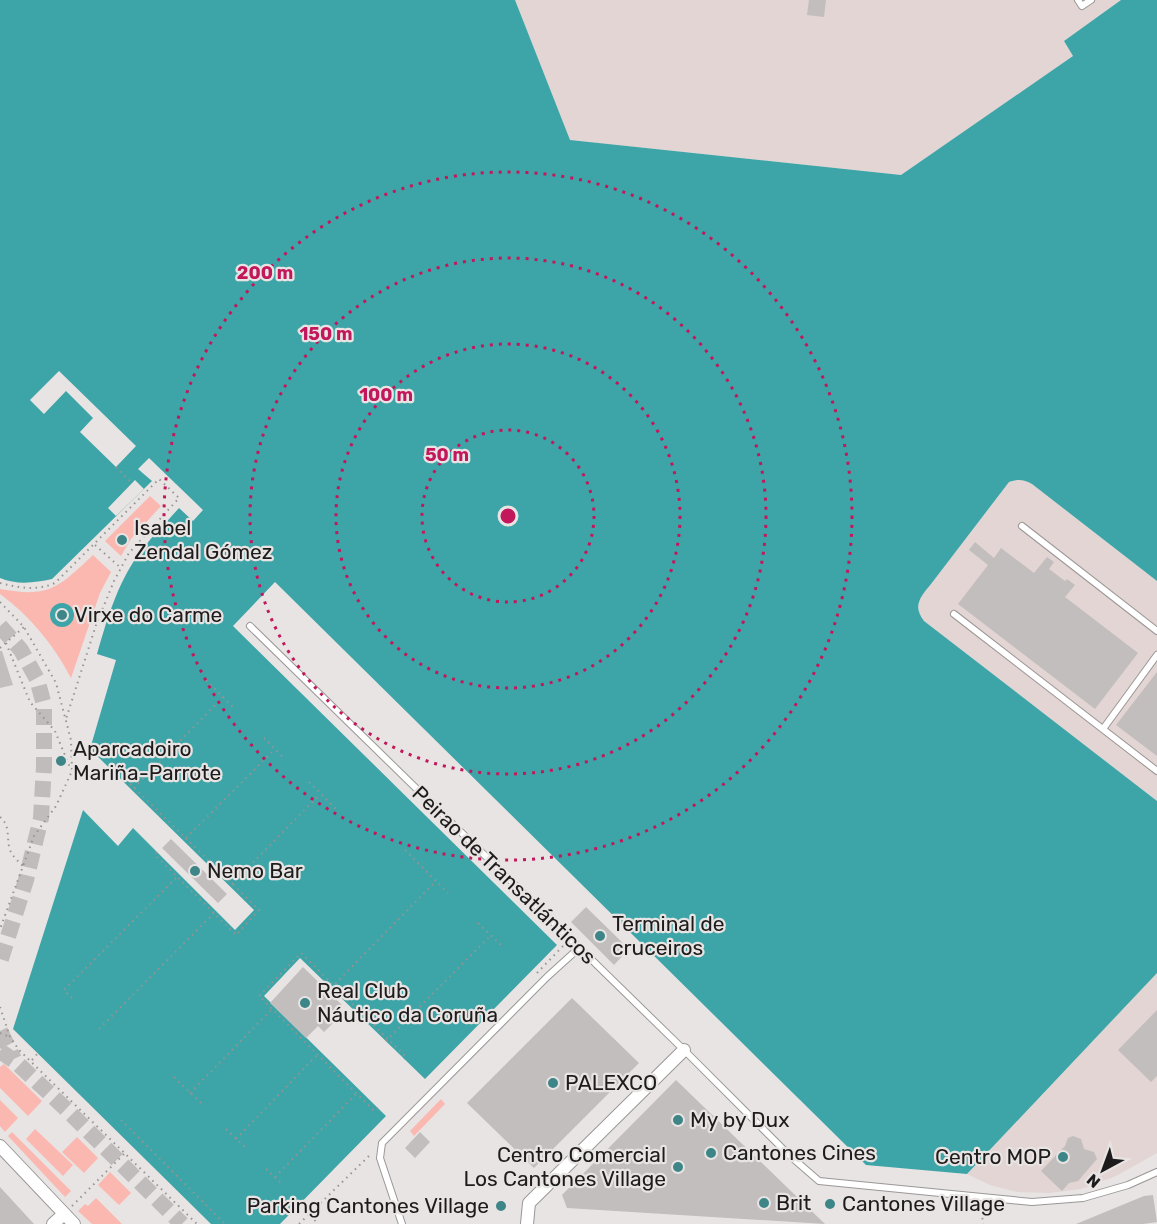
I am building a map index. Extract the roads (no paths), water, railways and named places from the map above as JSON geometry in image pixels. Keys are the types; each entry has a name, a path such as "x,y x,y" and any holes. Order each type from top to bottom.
{"street":[{"path":"527,1224 529,1203 684,1050"},
{"path":"0,1146 74,1224"},
{"path":"53,1224 64,1214"}],"lane":[{"path":"1078,0 1082,6 1091,0"},
{"path":"1022,526 1157,631"},
{"path":"954,614 1157,771"},
{"name":"Peirao de Transatlánticos","path":"250,626 789,1155 819,1181 1032,1202 1083,1198 1128,1185 1157,1172"},
{"path":"1103,729 1157,655"},
{"path":"402,1224 380,1158 382,1143 547,977 579,948"}],"water":[{"path":"0,0 515,0 570,140 901,175 1073,56 1064,41 1121,0 1157,0 1157,581 1032,484 1018,480 1009,482 924,593 918,606 920,616 924,621 1157,801 1157,973 967,1174 866,1165 275,582 233,626 557,945 425,1079 300,958 264,996 386,1116 280,1224 211,1224 13,1029 83,810 118,846 133,828 235,930 254,910 90,749 116,660 97,654 121,584 144,547 179,508 193,521 203,510 149,458 138,469 152,481 52,579 26,583 0,578"},
{"path":"62,603 70,607 74,615 70,623 62,627 54,623 50,615 54,607"}],"tunnel":[{"path":"0,626 21,650 37,679 44,705 41,818 26,880 0,962"},
{"path":"0,1031 14,1059"},
{"path":"0,1051 16,1062 66,1109 182,1224"}],"place":[{"name":"Isabel Zendal Gómez","path":"122,540"},
{"name":"Virxe do Carme","path":"62,615"},
{"name":"Aparcadoiro Mariña-Parrote","path":"61,761"},
{"name":"Nemo Bar","path":"195,871"},
{"name":"Terminal de cruceiros","path":"600,936"},
{"name":"Real Club Náutico da Coruña","path":"305,1003"},
{"name":"PALEXCO","path":"553,1083"},
{"name":"My by Dux","path":"678,1120"},
{"name":"Cantones Cines","path":"711,1153"},
{"name":"Centro MOP","path":"1063,1157"},
{"name":"Centro Comercial Los Cantones Village","path":"678,1167"},
{"name":"Brit","path":"764,1203"},
{"name":"Cantones Village","path":"830,1204"},
{"name":"Parking Cantones Village","path":"501,1206"}]}
